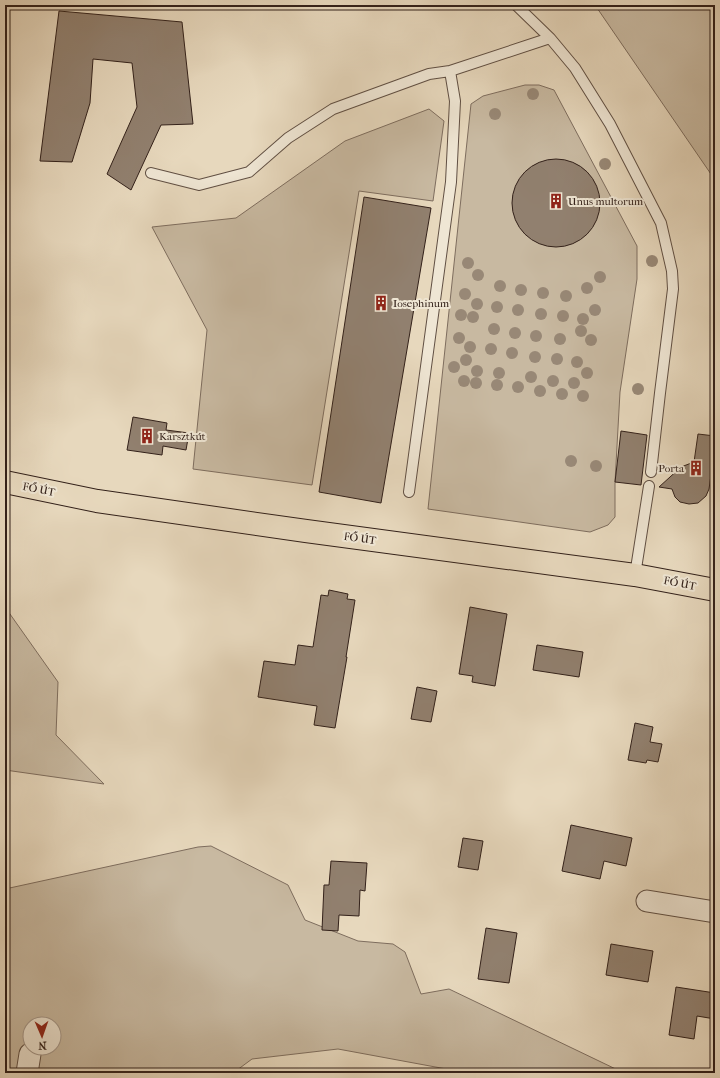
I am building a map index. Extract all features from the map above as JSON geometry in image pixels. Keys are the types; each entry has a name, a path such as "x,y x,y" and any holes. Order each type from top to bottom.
{"main road":[{"name":"FŐ ÚT","path":"5,482 112,503 635,575 715,590"}],"street":[{"path":"646,901 715,912"}],"lane":[{"path":"516,5 550,38 575,68 610,124 662,223 672,272 673,289 651,472"},
{"path":"150,173 199,185 249,172 288,138 333,109 429,74 450,71 550,38"},
{"path":"409,492 451,182 455,101 450,71"},
{"path":"635,575 649,486"}],"shaded area":[{"path":"595,5 715,5 715,180"},
{"path":"525,85 539,85 554,90 637,246 637,279 620,392 615,482 615,517 608,525 590,532 428,509 471,104 483,96"},
{"path":"429,109 444,121 433,201 359,191 312,485 193,469 207,330 152,227 236,218 345,141"},
{"path":"5,607 58,682 56,735 104,784 5,770"},
{"path":"211,846 288,885 305,920 358,941 393,944 405,952 421,994 449,989 624,1073 468,1073 338,1049 252,1059 233,1073 5,1073 5,889 198,847"}],"building":[{"path":"59,11 182,22 193,124 161,125 131,190 107,174 137,107 132,63 93,59 90,103 72,162 40,161"},
{"name":"Unus multorum","path":"556,159 573,162 581,166 593,178 597,186 600,203 597,220 593,228 581,240 573,244 556,247 539,244 531,240 519,228 515,220 512,203 515,186 519,178 531,166 539,162"},
{"name":"Iosephinum","path":"364,197 431,208 381,503 319,492"},
{"name":"Karsztkút","path":"133,417 167,423 166,430 189,433 186,450 163,446 162,455 127,450"},
{"path":"621,431 647,435 641,485 615,482"},
{"path":"698,434 715,436 715,447 709,489 706,496 698,503 689,504 680,502 675,497 672,489 659,487 681,467 694,462"},
{"path":"329,590 348,594 347,599 355,600 335,728 314,725 317,706 258,697 264,661 295,665 298,645 313,647 321,595 328,596"},
{"path":"470,607 507,614 495,686 472,682 473,676 459,674"},
{"path":"537,645 583,652 579,677 533,670"},
{"path":"417,687 437,691 431,722 411,719"},
{"path":"635,723 653,727 650,742 662,744 658,762 647,760 646,763 628,760"},
{"path":"571,825 632,838 626,866 604,861 600,879 562,871"},
{"path":"463,838 483,841 478,870 458,867"},
{"path":"331,861 367,863 365,891 360,890 359,916 339,915 338,931 322,930 324,885 329,885"},
{"path":"486,928 517,933 509,983 478,979"},
{"path":"611,944 653,951 648,982 606,975"},
{"path":"676,987 715,993 715,1019 697,1016 694,1039 669,1035"}],"place":[{"name":"Unus multorum","path":"556,201"},
{"name":"Iosephinum","path":"381,303"},
{"name":"Karsztkút","path":"147,436"},
{"name":"Porta","path":"696,468"}]}
